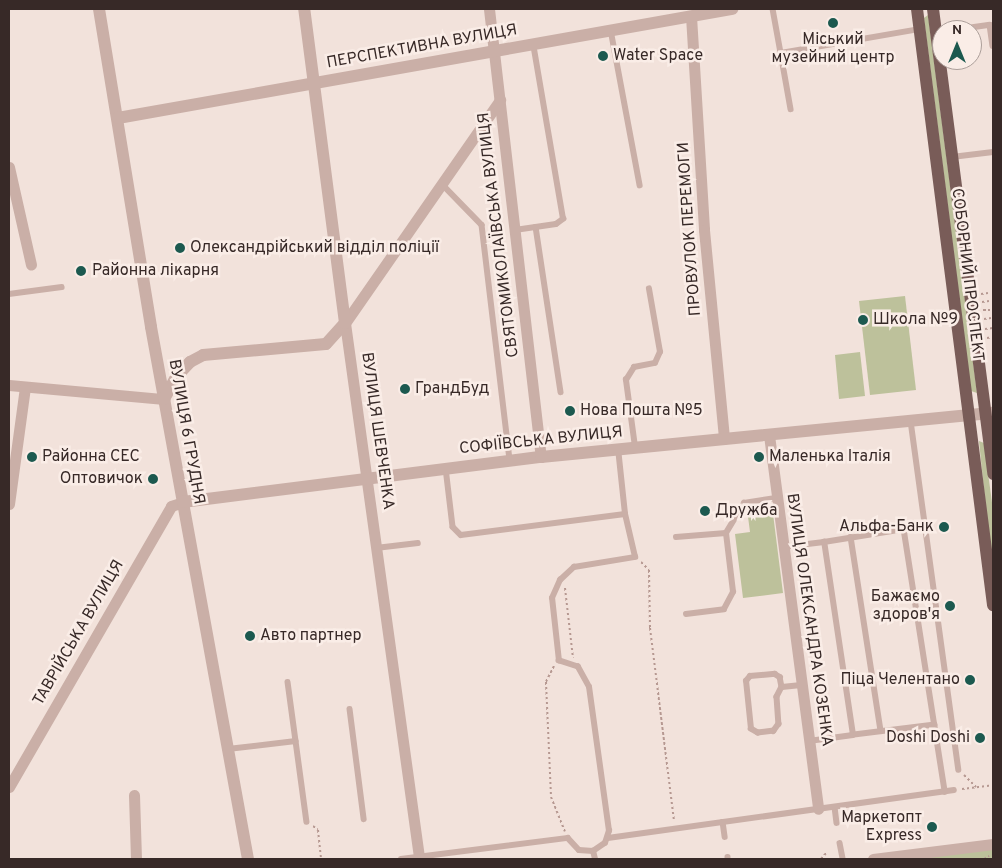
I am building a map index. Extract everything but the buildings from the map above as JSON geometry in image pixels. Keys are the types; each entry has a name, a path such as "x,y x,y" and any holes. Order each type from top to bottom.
{"main road":[{"name":"СОБОРНИЙ ПРОСПЕКТ","path":"917,9 993,605"},
{"name":"СОБОРНИЙ ПРОСПЕКТ","path":"943,70 952,158 989,413 993,474"}],"street":[{"name":"ВУЛИЦЯ 6 ГРУДНЯ","path":"99,9 164,399 248,859"},
{"name":"ВУЛИЦЯ ШЕВЧЕНКА","path":"304,9 376,548 383,579 419,857"},
{"name":"СВЯТОМИКОЛАЇВСЬКА ВУЛИЦЯ","path":"489,9 541,457"},
{"name":"ПЕРСПЕКТИВНА ВУЛИЦЯ","path":"118,118 612,30 690,12 732,9"},
{"name":"ПРОВУЛОК ПЕРЕМОГИ","path":"690,12 704,230 724,439"},
{"path":"9,386 164,399 177,376 190,362 203,355 326,344 346,323 500,100"},
{"path":"9,167 31,265"},
{"path":"9,504 25,387"},
{"name":"СОФІЇВСЬКА ВУЛИЦЯ","path":"183,502 510,460 989,413"},
{"name":"ВУЛИЦЯ ОЛЕКСАНДРА КОЗЕНКА","path":"768,434 818,809"},
{"name":"ТАВРІЙСЬКА ВУЛИЦЯ","path":"9,787 171,506 183,502"},
{"path":"134,795 136,859"},
{"path":"873,859 993,844"}],"lane":[{"path":"773,9 791,109"},
{"path":"992,24 993,46"},
{"path":"781,53 920,29"},
{"path":"612,30 640,184"},
{"path":"515,230 556,224 563,219 533,44"},
{"path":"952,158 993,152"},
{"path":"442,184 482,225 510,460"},
{"path":"536,227 561,392"},
{"path":"9,294 62,286"},
{"path":"635,448 626,380 634,367 655,363 660,352 650,289"},
{"path":"911,421 959,770"},
{"path":"608,838 589,687 586,676 574,665 559,662 552,598 564,577 574,568 635,557 625,514 618,449"},
{"path":"446,468 453,527 461,535 625,514"},
{"path":"686,614 724,609 730,602 733,592 726,533 744,504 776,498"},
{"path":"782,548 926,526"},
{"path":"904,529 945,792"},
{"path":"676,537 726,533"},
{"path":"851,538 881,731"},
{"path":"824,542 853,735"},
{"path":"376,548 418,544"},
{"path":"775,674 780,677 782,687 777,697 779,724 774,731 758,733 750,729 746,681 750,676 775,674"},
{"path":"288,682 307,822"},
{"path":"782,687 801,685"},
{"path":"350,709 364,819"},
{"path":"809,741 935,725"},
{"path":"228,749 296,741"},
{"path":"401,859 444,856 568,838 579,850 593,851 608,838 954,790"},
{"path":"835,807 837,823"},
{"path":"723,822 725,837"},
{"path":"840,843 843,859"},
{"path":"593,851 595,859"}],"path":[{"path":"981,294 988,293"},
{"path":"982,302 989,302"},
{"path":"983,310 990,310"},
{"path":"984,319 991,318"},
{"path":"986,329 993,328"},
{"path":"987,338 993,337"},
{"path":"635,557 649,570 650,628 675,828"},
{"path":"564,577 574,665"},
{"path":"559,662 549,671 546,682 551,797 568,838"},
{"path":"959,770 976,787"},
{"path":"954,790 993,785"},
{"path":"307,822 318,830 321,859"},
{"path":"821,859 827,852"},
{"path":"984,859 993,854"}],"green space":[{"path":"928,15 932,46 932,70 935,70 977,393 971,391 924,18"},
{"path":"905,296 916,390 870,395 859,301"},
{"path":"860,352 865,396 839,399 835,355"},
{"path":"979,441 984,443 993,510 993,578"},
{"path":"772,506 783,593 743,598 735,534 750,532 747,509"},
{"path":"993,849 993,859 917,859"}],"place":[{"name":"Міський музейний центр","path":"833,23"},
{"name":"Water Space","path":"603,56"},
{"name":"Олександрійський відділ поліції","path":"180,248"},
{"name":"Районна лікарня","path":"81,271"},
{"name":"Школа №9","path":"863,320"},
{"name":"ГрандБуд","path":"405,389"},
{"name":"Нова Пошта №5","path":"570,411"},
{"name":"Районна СЕС","path":"32,457"},
{"name":"Маленька Італія","path":"759,457"},
{"name":"Оптовичок","path":"153,479"},
{"name":"Дружба","path":"705,511"},
{"name":"Альфа-Банк","path":"944,527"},
{"name":"Бажаємо здоров'я","path":"950,606"},
{"name":"Авто партнер","path":"250,636"},
{"name":"Піца Челентано","path":"970,680"},
{"name":"Doshi Doshi","path":"980,738"},
{"name":"Маркетопт Express","path":"932,827"}]}
